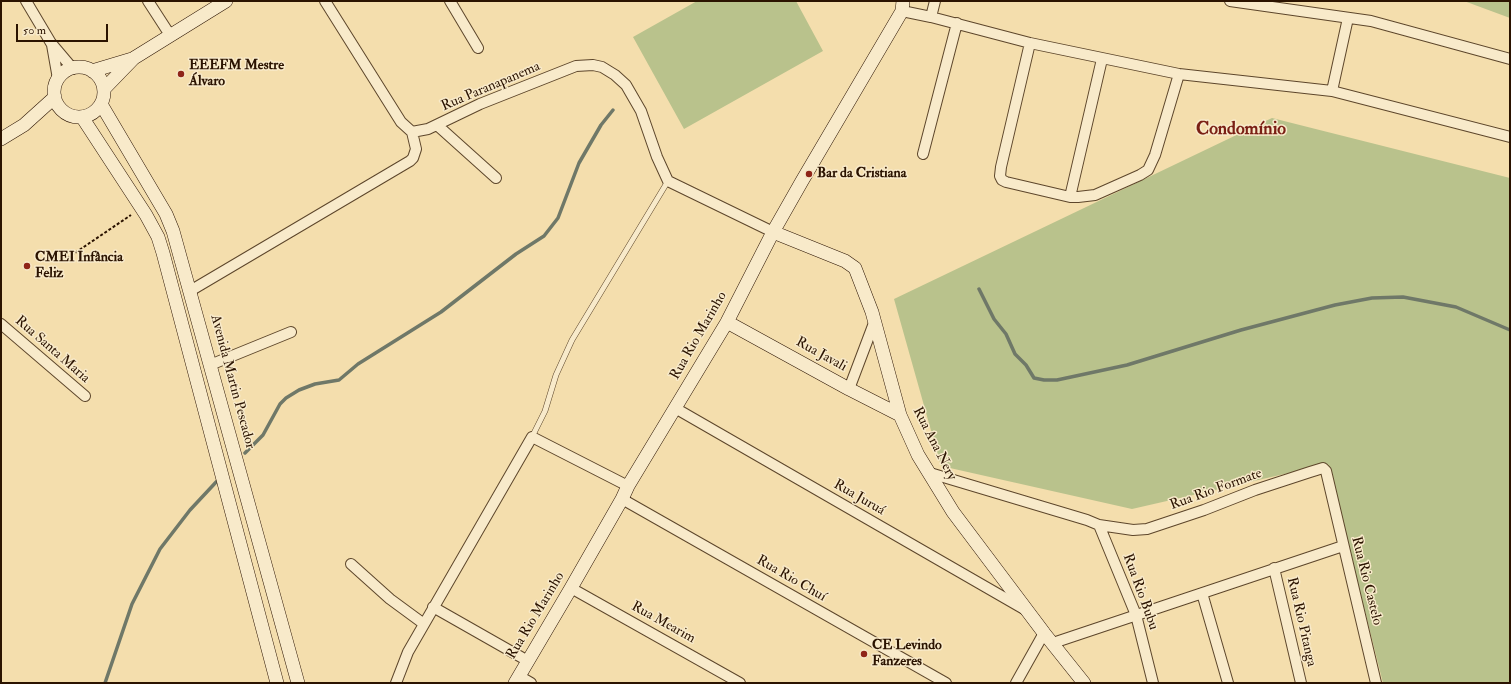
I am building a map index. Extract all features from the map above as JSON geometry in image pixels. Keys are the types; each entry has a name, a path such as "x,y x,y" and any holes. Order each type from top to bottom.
{"street":[{"path":"26,1 51,43 73,69"},
{"path":"148,1 170,35"},
{"path":"104,89 98,76 92,71 83,68 73,69 63,74 58,79 55,97 57,104 62,110 74,117 82,117 95,112 101,104 104,89 134,58 226,1"},
{"path":"190,292 413,158 416,150 412,132 401,122 325,1"},
{"path":"450,1 478,48"},
{"path":"931,17 935,1"},
{"path":"1230,1 1371,21 1510,59"},
{"path":"903,6 931,17 1030,43 1102,59 1179,74 1332,91 1510,137"},
{"name":"Rua Rio Marinho","path":"517,679 571,588 628,486 727,322 773,232 903,6"},
{"path":"1332,91 1348,18"},
{"path":"923,154 958,24"},
{"path":"51,43 58,79"},
{"path":"1030,43 1000,176 1002,180 1006,182 1070,197 1086,197 1095,195 1148,170 1155,155 1179,74"},
{"path":"92,71 134,58"},
{"path":"1070,197 1102,59"},
{"name":"Rua Paranapanema","path":"412,132 423,131 480,104 576,66 593,65 615,74 626,85 641,111 657,157 668,181"},
{"path":"24,125 55,97"},
{"name":"Avenida Martin Pescador","path":"101,104 169,221 298,683"},
{"path":"1,139 24,125 62,110"},
{"path":"82,117 142,208 158,236 164,253 277,683"},
{"path":"437,125 496,178"},
{"path":"668,181 773,232"},
{"name":"Rua Ana Nery","path":"773,232 850,264 857,273 872,312 900,415 918,455 953,512 1084,683"},
{"name":"Rua Javali","path":"727,322 849,389 900,415"},
{"path":"849,389 874,323"},
{"name":"Rua Santa Maria","path":"1,324 85,396"},
{"path":"210,365 290,332"},
{"name":"Rua Juruá","path":"675,408 1030,612"},
{"path":"396,683 403,661 532,437 628,486"},
{"name":"Rua Rio Formate","path":"1099,525 1133,530 1147,530 1255,490 1323,468 1326,471 1329,485"},
{"path":"930,473 1087,520 1099,525"},
{"name":"Rua Rio Castelo","path":"1329,485 1376,683"},
{"name":"Rua Rio Chuí","path":"622,499 946,683"},
{"name":"Rua Rio Bubu","path":"1099,525 1136,615 1153,683"},
{"path":"1016,683 1049,638 1136,615 1343,546"},
{"path":"351,564 380,591 424,624"},
{"name":"Rua Rio Pitanga","path":"1274,568 1301,683"},
{"name":"Rua Mearim","path":"571,588 740,683"},
{"path":"1202,593 1228,683"},
{"path":"433,607 528,661"},
{"path":"517,679 531,683"}],"lane":[{"path":"532,437 545,411 556,375 572,340 668,181"}],"path":[{"path":"62,261 142,208"}],"green space":[{"path":"697,1 796,1 823,51 684,129 633,37"},
{"path":"1464,1 1510,1 1510,18"},
{"path":"1272,118 1510,178 1510,683 1383,683 1328,464 1132,509 941,466 894,299"}],"waterway":[{"path":"245,453 263,435 280,404 286,398 299,390 315,384 339,380 358,364 441,312 516,254 544,236 558,218 579,163 601,125 613,110"},
{"path":"979,289 994,319 1006,334 1015,354 1026,365 1034,378 1044,380 1057,380 1127,365 1241,330 1335,305 1372,298 1403,297 1456,307 1510,330"},
{"path":"105,683 132,604 160,549 190,510 218,480"}],"place":[{"name":"EEEFM Mestre Álvaro","path":"181,74"},
{"name":"Bar da Cristiana","path":"809,174"},
{"name":"CMEI Infância Feliz","path":"27,266"},
{"name":"CE Levindo Fanzeres","path":"864,654"}],"district":[{"name":"Condomínio","path":"1241,130"}]}
